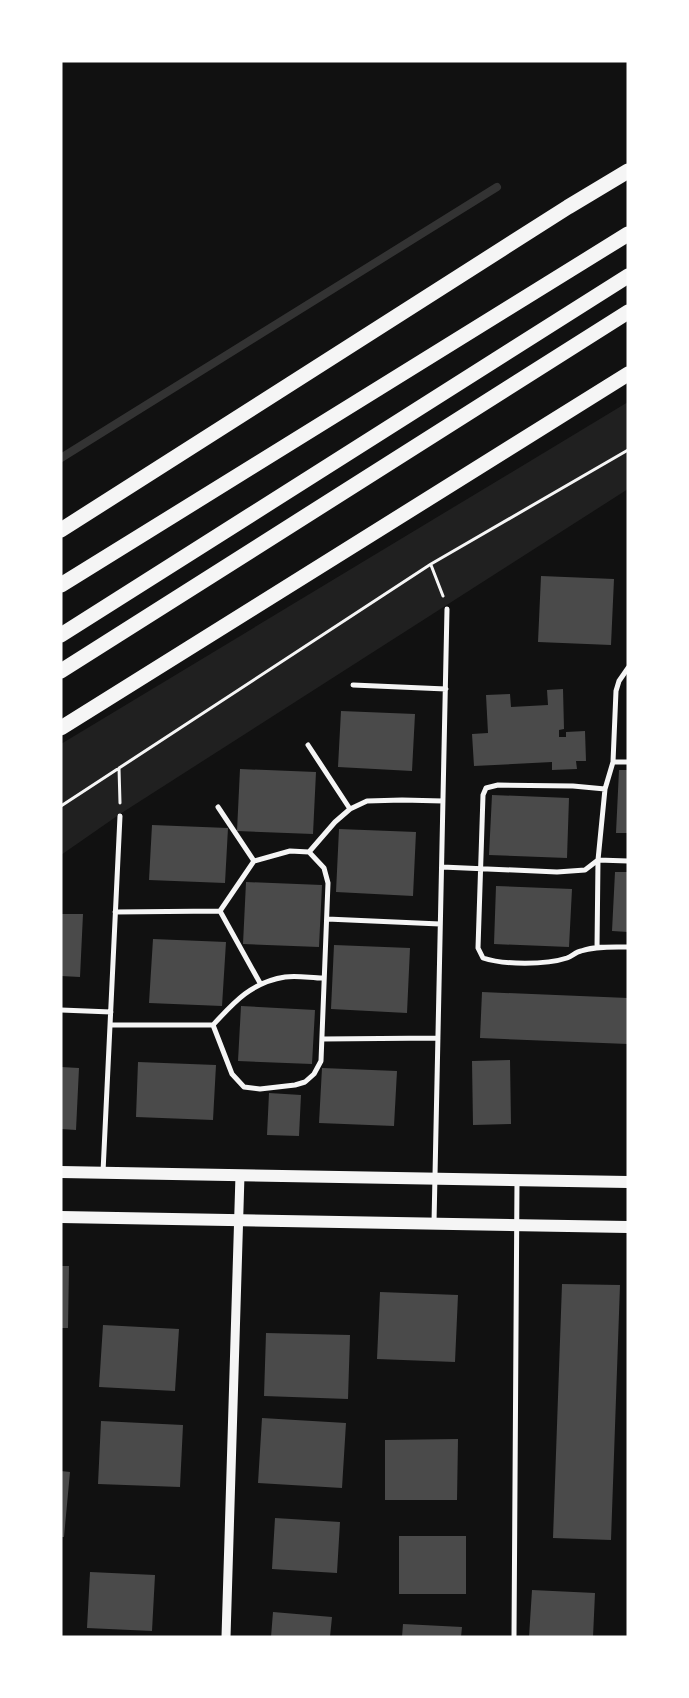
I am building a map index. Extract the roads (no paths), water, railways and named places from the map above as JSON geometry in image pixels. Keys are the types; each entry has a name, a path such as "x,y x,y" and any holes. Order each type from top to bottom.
{"highway":[{"path":"61,530 568,206 628,171"},
{"path":"61,585 628,234"},
{"path":"61,635 628,276"},
{"path":"61,671 628,312"},
{"path":"61,728 628,374"}],"main road":[{"path":"61,1172 628,1182"},
{"path":"61,1217 628,1227"}],"street":[{"path":"434,1224 447,609"},
{"path":"597,948 598,860 604,789 613,762 616,691 619,681 628,668"},
{"path":"353,685 446,689"},
{"path":"308,745 350,809"},
{"path":"613,762 628,762"},
{"path":"604,789 573,786 498,785 486,788 483,795 478,948 482,958 493,962 545,963 568,958 581,951 597,948 628,947"},
{"path":"309,852 335,822 350,809 366,800 443,802"},
{"path":"218,807 254,861"},
{"path":"102,1173 120,816"},
{"path":"213,1025 232,1074 244,1087 260,1089 305,1082 314,1074 321,1061 328,883 324,868 309,852 290,851 254,861 220,911"},
{"path":"442,867 557,872 585,870 598,860 628,861"},
{"path":"115,912 220,911"},
{"path":"220,911 260,983"},
{"path":"327,918 440,924"},
{"path":"110,1025 213,1025 234,1002 260,983 286,977 323,978"},
{"path":"61,1010 111,1012"},
{"path":"323,1039 438,1038"},
{"path":"226,1637 240,1175"},
{"path":"514,1637 517,1180"}],"waterway":[{"path":"61,458 497,187"}]}
